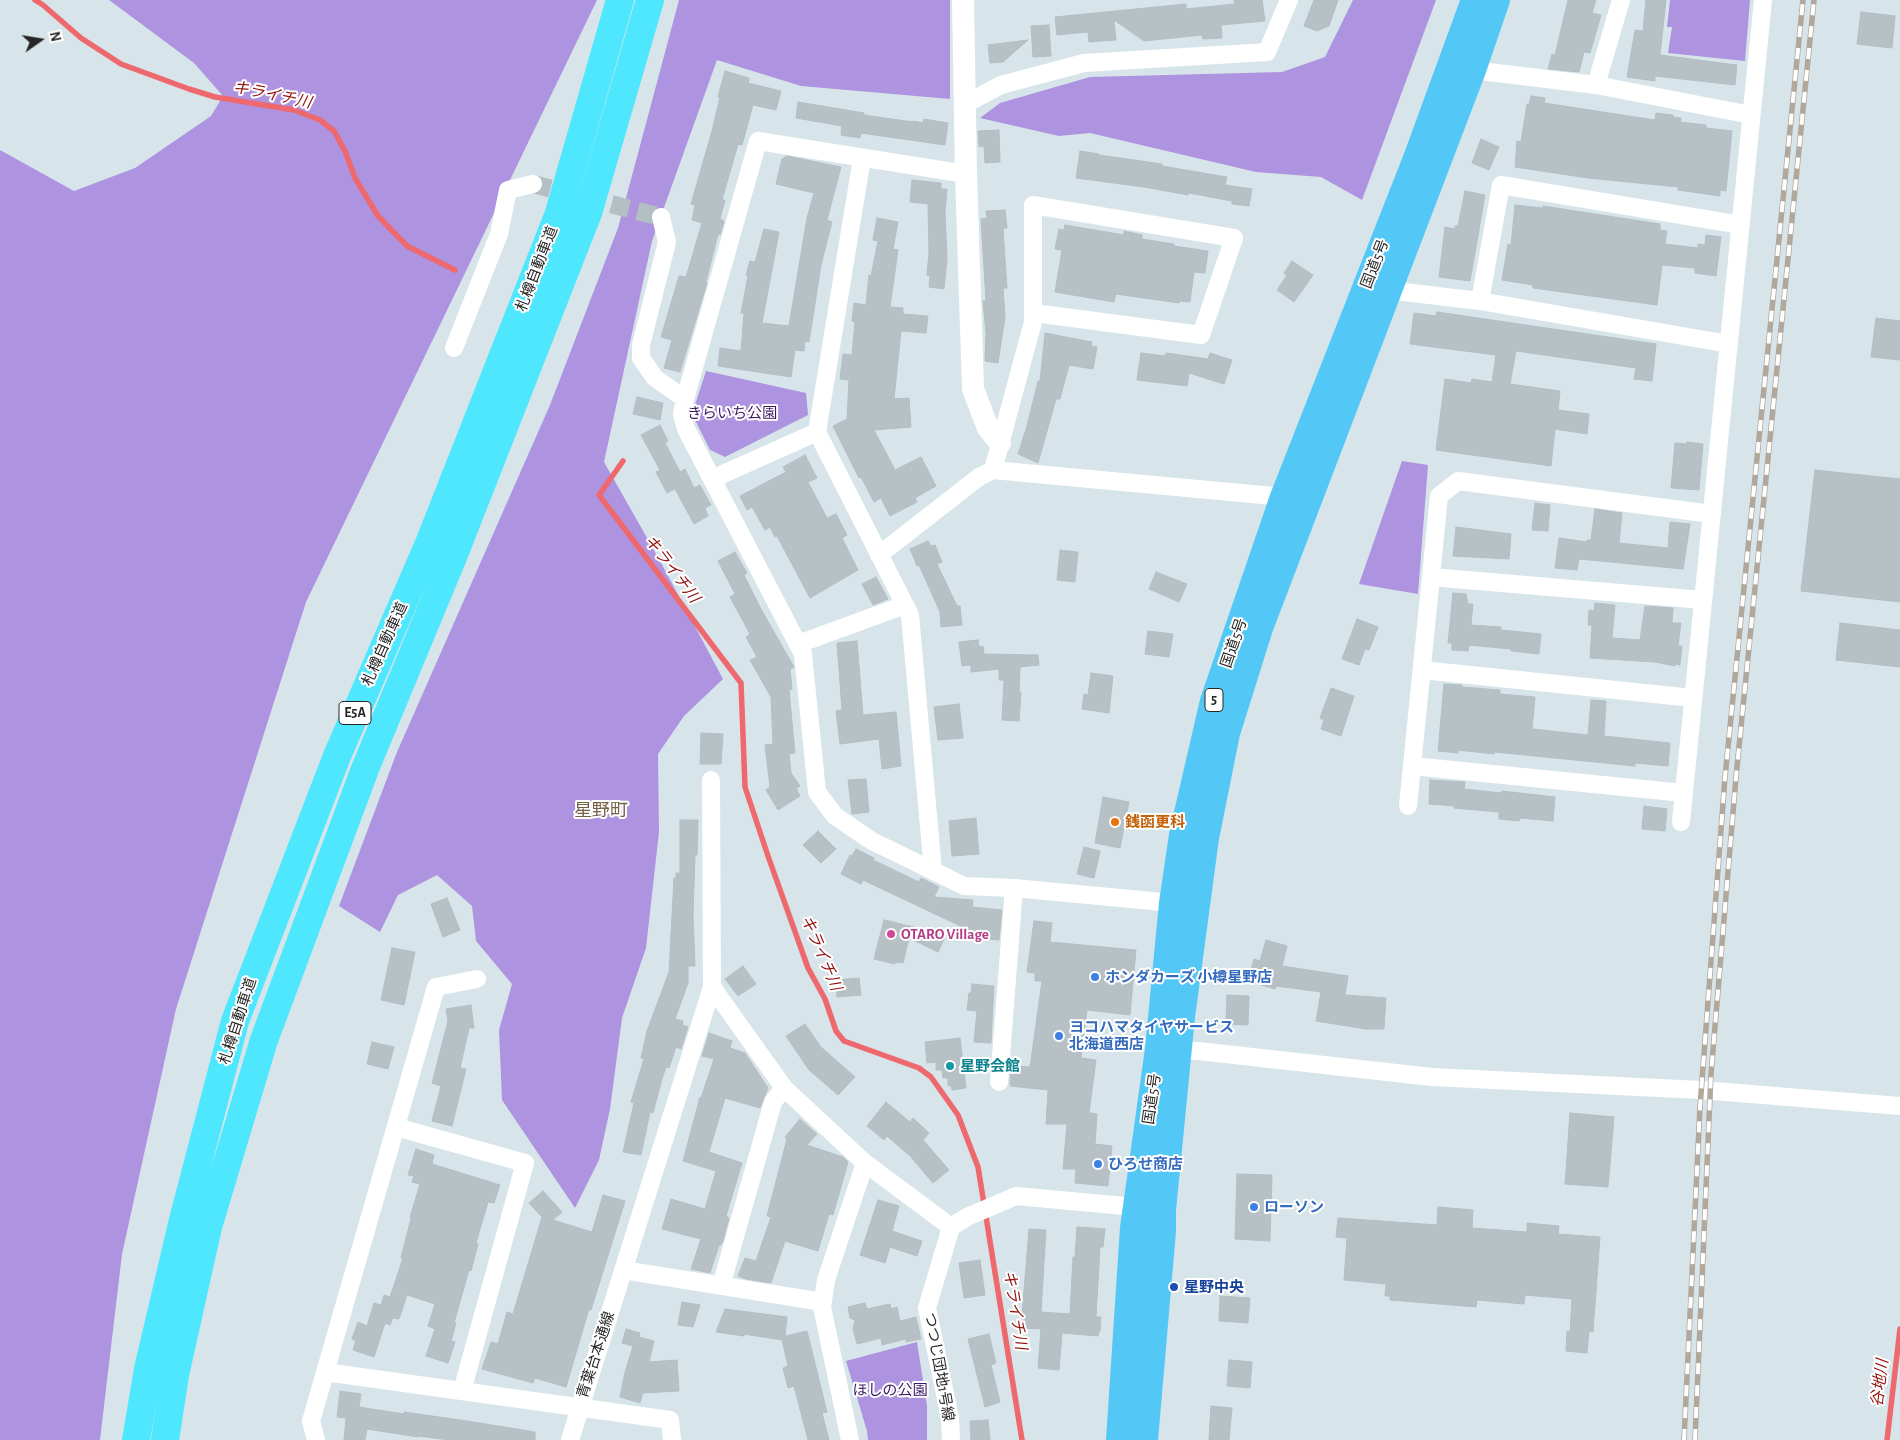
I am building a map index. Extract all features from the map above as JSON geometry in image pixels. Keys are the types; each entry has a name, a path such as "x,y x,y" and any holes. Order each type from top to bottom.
{"highway":[{"name":"札樽自動車道","path":"136,1440 148,1369 183,1220 234,1021 337,756 430,541 558,216 620,0"},
{"name":"札樽自動車道","path":"165,1440 175,1375 208,1227 264,1040 365,769 457,548 588,213 650,0"},
{"name":"国道5号","path":"1120,1440 1169,1050 1173,903 1183,835 1214,701 1284,497 1418,156 1475,0"},
{"name":"国道5号","path":"1169,1050 1181,1017 1205,838 1226,733 1259,628 1472,70 1496,0"},
{"name":"国道5号","path":"1144,1440 1162,1231 1149,1208"}],"street":[{"path":"963,0 973,389 988,428 1000,443"},
{"path":"965,104 1001,85 1084,63 1267,52 1289,0"},
{"path":"1596,85 1621,0"},
{"path":"1681,822 1763,0"},
{"path":"1472,70 1596,85 1752,115"},
{"path":"966,174 758,141 685,399 682,414 686,429 803,654 817,792 834,816 872,841 964,886 1014,888 1173,903"},
{"path":"862,158 817,432 910,615 933,871"},
{"path":"454,348 499,234 508,190 533,184"},
{"path":"1480,301 1501,185 1741,225"},
{"path":"993,470 1034,322 1033,205 1234,238 1202,335 1034,313"},
{"path":"661,217 667,242 641,345 641,358 654,378 685,399"},
{"path":"1387,290 1480,301 1729,344"},
{"path":"712,479 817,432"},
{"path":"879,555 979,477 993,470 1284,497"},
{"path":"1408,806 1439,496 1458,481 1712,514"},
{"path":"1431,577 1703,600"},
{"path":"798,644 905,606"},
{"path":"1422,670 1693,698"},
{"path":"1412,766 1684,793"},
{"name":"青葉台本通線","path":"570,1440 712,987 711,780"},
{"path":"998,1082 1014,888"},
{"path":"316,1440 310,1421 436,987 477,978"},
{"path":"712,987 784,1088 865,1163 951,1227 967,1217 1016,1196 1149,1208"},
{"path":"1169,1050 1432,1077 1702,1090 1900,1106"},
{"path":"720,1286 773,1102 784,1088"},
{"path":"396,1127 524,1163 462,1391"},
{"path":"850,1440 824,1316 823,1302 826,1280 865,1163"},
{"name":"つつじ団地1号線","path":"951,1227 927,1308 950,1418 951,1440"},
{"path":"623,1270 823,1302"},
{"path":"325,1372 670,1420 672,1440"}],"green space":[{"path":"109,0 597,0 306,602 176,1009 122,1254 100,1440 0,1440 0,150 74,191 135,168 211,116 223,96 194,63"},
{"path":"679,0 950,0 950,99 801,86 717,60 652,241 604,462 659,559 723,679 684,716 658,754 659,832 646,948 622,1018 610,1109 599,1160 575,1208 502,1100 499,1030 512,984 476,941 472,906 437,875 398,895 380,932 339,906 397,752 550,405 618,228"},
{"path":"1353,0 1436,0 1362,200 1321,177 1256,172 1090,133 1059,136 980,118 1000,103 1090,77 1282,72 1325,57"},
{"path":"1670,0 1750,0 1745,61 1668,53 1672,27 1667,27"},
{"name":"きらいち公園","path":"706,371 806,393 808,415 725,457 710,450 692,414"},
{"path":"1402,461 1428,465 1418,594 1359,584"},
{"name":"ほしの公園","path":"917,1342 927,1406 927,1440 868,1440 846,1361"}],"building":[{"path":"1234,0 1262,0 1265,21 1221,25 1222,38 1203,39 1202,35 1144,41 1114,20 1116,40 1089,42 1088,32 1057,35 1055,17 1186,4 1186,9 1235,4"},
{"path":"1314,0 1338,0 1329,26 1317,31 1304,26"},
{"path":"1568,0 1596,0 1592,13 1601,15 1590,53 1584,52 1579,72 1548,69 1552,54 1555,55"},
{"path":"1646,0 1666,0 1660,55 1737,65 1735,85 1655,76 1655,81 1627,77 1635,30 1643,31"},
{"path":"1861,12 1895,16 1892,48 1857,44"},
{"path":"1049,25 1051,56 1033,57 1031,26"},
{"path":"1028,40 1003,62 990,63 988,45"},
{"path":"725,71 749,78 748,83 781,91 776,110 753,105 742,145 738,144 722,200 725,200 720,219 724,221 720,235 718,234 707,283 680,372 664,368 672,340 661,337 679,276 686,277 702,223 692,220 695,205 691,204 712,131"},
{"path":"1531,96 1545,98 1544,103 1655,120 1656,113 1673,115 1673,117 1681,118 1680,122 1732,131 1726,191 1720,190 1720,196 1678,190 1678,187 1588,178 1515,167 1517,141 1521,142 1527,104 1529,105"},
{"path":"798,102 913,122 923,123 924,119 948,123 945,145 861,133 860,138 841,135 842,126 796,118"},
{"path":"999,130 1000,162 985,163 984,146 979,147 978,131"},
{"path":"1481,139 1499,147 1489,170 1472,163"},
{"path":"1080,151 1227,177 1225,185 1252,189 1249,206 1232,204 1232,201 1189,193 1188,195 1076,178"},
{"path":"787,156 841,167 827,220 832,222 821,265 809,342 805,341 804,351 795,350 791,377 718,366 720,348 741,351 744,313 741,313 748,276 746,275 750,261 755,262 764,229 779,232 762,323 789,326 807,218 814,193 776,184 782,159"},
{"path":"912,180 941,183 941,189 947,189 945,212 947,259 944,289 929,287 930,276 927,275 929,252 928,204 910,202"},
{"path":"1465,191 1485,195 1470,281 1439,277 1445,227 1455,229 1455,226 1458,226"},
{"path":"1515,205 1543,208 1543,206 1660,224 1660,230 1667,231 1665,244 1698,248 1698,244 1705,245 1706,235 1721,237 1716,276 1695,273 1695,268 1662,265 1657,305 1533,288 1533,285 1502,280 1508,244 1511,245"},
{"path":"1005,210 1007,228 1003,228 1007,288 1003,288 1005,317 998,363 985,361 986,334 983,301 986,301 981,219 987,218 986,211"},
{"path":"877,218 898,222 893,249 898,250 890,307 903,308 903,314 928,316 926,333 901,331 894,399 909,398 911,427 874,430 895,470 921,457 936,486 915,498 917,502 890,516 881,498 874,502 861,477 859,478 833,426 847,419 849,380 840,379 843,354 852,355 855,322 852,321 854,303 866,305 869,275 871,276 878,241 873,240"},
{"path":"1065,225 1124,235 1124,231 1142,235 1142,239 1208,251 1205,273 1194,272 1190,302 1179,301 1179,303 1116,294 1114,302 1055,292 1062,250 1055,249 1059,229 1064,230"},
{"path":"1292,261 1313,275 1294,302 1277,290 1287,275 1284,273"},
{"path":"1437,312 1656,344 1652,381 1634,379 1636,368 1516,351 1510,384 1560,391 1558,410 1589,414 1587,434 1555,429 1551,466 1436,450 1445,379 1471,383 1472,379 1492,382 1496,355 1410,344 1414,313 1436,316"},
{"path":"1876,318 1900,321 1900,360 1871,357"},
{"path":"1045,333 1092,342 1091,346 1097,347 1093,369 1069,365 1060,399 1056,399 1038,463 1018,454 1038,381 1040,381"},
{"path":"1141,353 1165,356 1166,353 1208,359 1210,353 1232,360 1224,384 1189,373 1187,386 1137,380"},
{"path":"637,397 663,403 660,420 633,414"},
{"path":"660,425 668,441 665,443 680,472 685,469 694,488 700,485 711,505 705,508 708,516 694,524 675,489 667,493 656,472 660,470 641,435"},
{"path":"1687,442 1703,444 1699,490 1671,488 1675,443 1687,444"},
{"path":"805,455 817,478 808,482 827,518 836,514 847,535 842,538 858,570 810,598 777,536 775,537 770,527 765,530 752,507 747,510 740,496 786,472 783,467"},
{"path":"1815,470 1900,479 1900,602 1801,591"},
{"path":"1535,503 1550,505 1548,531 1532,530"},
{"path":"1595,509 1622,513 1619,543 1668,548 1670,522 1690,524 1683,569 1579,559 1577,570 1555,568 1559,538 1587,542 1587,540 1591,540"},
{"path":"1456,527 1511,534 1509,559 1453,556"},
{"path":"928,541 931,546 935,545 942,562 937,564 957,606 960,606 962,625 941,627 940,612 910,549"},
{"path":"1060,550 1078,552 1075,582 1057,580"},
{"path":"735,552 747,573 744,575 761,609 794,667 790,669 792,689 789,690 795,753 789,754 791,773 800,786 796,788 800,796 778,810 766,790 770,787 765,745 773,744 771,697 750,660 757,657 746,637 750,634 730,597 735,594 718,561"},
{"path":"1156,572 1187,584 1179,602 1149,589"},
{"path":"876,577 888,599 873,605 862,584"},
{"path":"1453,593 1466,594 1468,604 1473,604 1471,625 1501,627 1501,630 1541,634 1539,654 1469,645 1468,651 1452,650 1452,643 1448,643"},
{"path":"1595,603 1615,605 1612,638 1640,640 1645,606 1673,608 1672,623 1681,623 1678,646 1682,646 1680,665 1590,658 1592,625 1588,625 1589,610 1594,611"},
{"path":"1357,619 1378,627 1369,650 1365,649 1359,665 1342,659"},
{"path":"1840,623 1900,630 1900,667 1836,660"},
{"path":"1148,631 1173,634 1169,657 1145,654"},
{"path":"978,640 979,647 983,646 984,654 1038,655 1039,665 1020,667 1019,721 1002,720 1004,680 999,680 999,669 971,672 971,665 962,666 959,642"},
{"path":"857,641 863,715 896,712 901,766 882,769 879,739 840,744 836,711 842,710 837,643"},
{"path":"1091,673 1113,676 1109,713 1082,709 1084,694 1088,695"},
{"path":"1444,684 1500,690 1500,694 1535,697 1532,729 1588,735 1591,700 1606,701 1604,736 1670,743 1668,766 1635,763 1635,766 1495,752 1494,754 1458,750 1458,753 1438,751"},
{"path":"1331,688 1354,696 1341,736 1321,729 1324,720 1320,718"},
{"path":"959,704 963,738 938,740 934,707"},
{"path":"701,733 723,734 721,764 700,764"},
{"path":"866,779 869,812 852,814 848,780"},
{"path":"1430,780 1465,782 1464,789 1555,797 1553,821 1520,818 1519,821 1499,819 1499,812 1429,804"},
{"path":"1103,797 1129,802 1120,848 1095,843"},
{"path":"1644,806 1667,809 1665,831 1642,829"},
{"path":"976,818 979,854 952,856 949,821"},
{"path":"680,820 698,820 693,916 695,966 688,966 688,983 675,1019 683,1021 682,1025 688,1027 681,1049 676,1047 669,1068 666,1067 653,1113 650,1112 641,1155 623,1152 634,1103 631,1102 644,1059 641,1058 647,1031 669,972 674,878 676,878 676,873 680,873"},
{"path":"818,831 836,849 821,863 803,845"},
{"path":"1084,847 1100,851 1094,878 1077,874"},
{"path":"856,849 874,858 873,860 919,882 921,878 939,887 934,897 973,900 972,907 1002,910 999,940 988,939 981,936 982,931 971,931 863,880 861,884 841,874 850,855 852,856"},
{"path":"447,898 460,930 443,937 431,904"},
{"name":"OTARO Village","path":"884,920 946,935 938,952 909,938 903,963 895,962 895,964 874,959"},
{"path":"1034,921 1052,923 1050,942 1136,950 1130,1015 1087,1010 1081,1058 1096,1060 1089,1113 1097,1114 1095,1144 1112,1146 1108,1186 1075,1183 1076,1169 1063,1169 1067,1124 1046,1124 1048,1090 1010,1086 1011,1066 1030,1067 1042,981 1035,981 1035,973 1027,972"},
{"path":"1266,940 1287,946 1282,966 1348,976 1345,995 1386,998 1384,1029 1366,1029 1316,1021 1321,992 1276,986 1275,989 1248,981 1254,959 1260,961"},
{"path":"392,948 415,952 404,1005 381,1000"},
{"path":"743,966 756,984 738,996 725,979"},
{"path":"859,978 861,995 837,997 836,980"},
{"path":"972,984 994,986 991,1043 974,1042 977,1011 967,1010"},
{"path":"1227,995 1249,996 1248,1025 1226,1024"},
{"path":"471,1005 474,1028 469,1028 460,1068 466,1069 452,1126 432,1121 441,1086 432,1083 448,1021 446,1009"},
{"path":"805,1024 821,1047 855,1077 838,1095 809,1070 786,1036"},
{"path":"709,1033 732,1041 730,1048 745,1053 768,1088 760,1108 725,1098 709,1152 742,1163 726,1216 729,1218 723,1241 719,1245 710,1273 691,1269 701,1239 662,1229 671,1199 705,1209 716,1171 683,1161 700,1097 714,1059 702,1056"},
{"name":"星野会館","path":"960,1038 966,1088 952,1090 951,1085 948,1086 948,1078 943,1078 942,1070 936,1070 936,1062 927,1063 925,1042"},
{"path":"372,1042 394,1047 388,1069 367,1064"},
{"path":"886,1102 910,1122 913,1118 929,1133 923,1140 949,1170 933,1183 910,1156 887,1136 884,1140 867,1126"},
{"path":"1570,1113 1614,1117 1608,1187 1565,1184"},
{"path":"800,1119 817,1134 807,1145 843,1157 848,1162 833,1215 829,1214 818,1251 785,1241 771,1283 746,1279 738,1276 745,1258 756,1261 771,1217 767,1216 787,1139 785,1137"},
{"path":"416,1149 434,1155 432,1164 500,1185 494,1203 488,1202 476,1243 478,1244 471,1271 469,1270 454,1323 456,1323 451,1341 455,1342 448,1363 426,1356 435,1329 428,1326 435,1304 407,1295 399,1319 393,1318 390,1325 385,1323 374,1357 353,1350 356,1341 352,1339 358,1322 367,1326 374,1303 381,1305 384,1295 390,1297 403,1258 401,1258 410,1217 420,1184 412,1182 414,1176 408,1175"},
{"name":"ローソン","path":"1237,1174 1272,1175 1270,1241 1235,1239"},
{"path":"543,1191 562,1212 553,1220 592,1232 603,1195 625,1201 591,1310 589,1309 566,1387 535,1378 533,1383 482,1369 491,1342 498,1344 507,1312 513,1314 542,1217 529,1203"},
{"path":"878,1200 899,1206 892,1231 922,1241 917,1256 890,1247 885,1263 860,1255"},
{"path":"1438,1207 1473,1210 1472,1228 1527,1232 1527,1223 1559,1226 1558,1234 1600,1237 1593,1332 1589,1331 1587,1353 1566,1351 1567,1331 1570,1332 1572,1299 1525,1295 1524,1304 1477,1300 1476,1307 1390,1300 1390,1296 1385,1296 1386,1284 1344,1280 1347,1238 1336,1237 1338,1218 1437,1225"},
{"path":"1077,1227 1105,1229 1103,1247 1100,1247 1096,1317 1101,1317 1100,1331 1098,1336 1062,1333 1059,1370 1038,1368 1041,1329 1021,1328 1029,1229 1046,1230 1041,1312 1070,1314 1073,1257 1075,1257"},
{"path":"980,1260 985,1295 964,1298 959,1263"},
{"path":"1220,1296 1250,1298 1248,1323 1219,1321"},
{"path":"682,1302 700,1305 693,1327 678,1325"},
{"path":"865,1303 867,1309 890,1304 891,1309 897,1307 900,1321 916,1317 921,1339 906,1342 906,1339 882,1345 881,1338 857,1344 853,1329 855,1320 850,1318 848,1307"},
{"path":"725,1309 787,1317 785,1336 807,1331 827,1412 822,1413 829,1440 808,1440 794,1386 788,1388 783,1368 788,1366 782,1340 716,1332"},
{"path":"626,1329 640,1333 639,1337 654,1341 649,1362 677,1360 679,1391 643,1393 640,1403 620,1397 633,1346 622,1343"},
{"path":"989,1334 996,1363 991,1365 1000,1402 985,1407 968,1339"},
{"path":"1229,1360 1252,1362 1250,1388 1227,1386"},
{"path":"340,1391 361,1394 359,1407 535,1432 535,1440 449,1440 367,1429 365,1440 344,1440 346,1418 337,1417"},
{"path":"1211,1406 1232,1408 1229,1440 1209,1440"},
{"path":"988,1420 990,1440 971,1440 970,1421"}],"waterway":[{"name":"キライチ川","path":"35,0 81,38 121,64 215,97 294,110 320,120 334,131 345,151 355,178 378,216 407,246 455,270"},
{"name":"キライチ川","path":"623,461 599,495 741,683 745,787 808,968 825,999 836,1031 844,1041 919,1068 931,1077 958,1115 978,1167 1022,1440"},
{"name":"谷地川","path":"1887,1440 1900,1329"}],"tunnel":[{"path":"533,184 661,217"}],"railway":[{"path":"1684,1440 1700,1107 1725,777 1803,0"},
{"path":"1695,1440 1711,1074 1736,777 1814,0"}],"place":[{"name":"銭函更科","path":"1115,822"},
{"name":"OTARO Village","path":"891,934"},
{"name":"ホンダカーズ 小樽星野店","path":"1095,977"},
{"name":"ヨコハマタイヤサービス 北海道西店","path":"1059,1036"},
{"name":"星野会館","path":"950,1066"},
{"name":"ひろせ商店","path":"1098,1164"},
{"name":"ローソン","path":"1254,1207"},
{"name":"星野中央","path":"1174,1287"}],"district":[{"name":"星野町","path":"601,811"}]}
